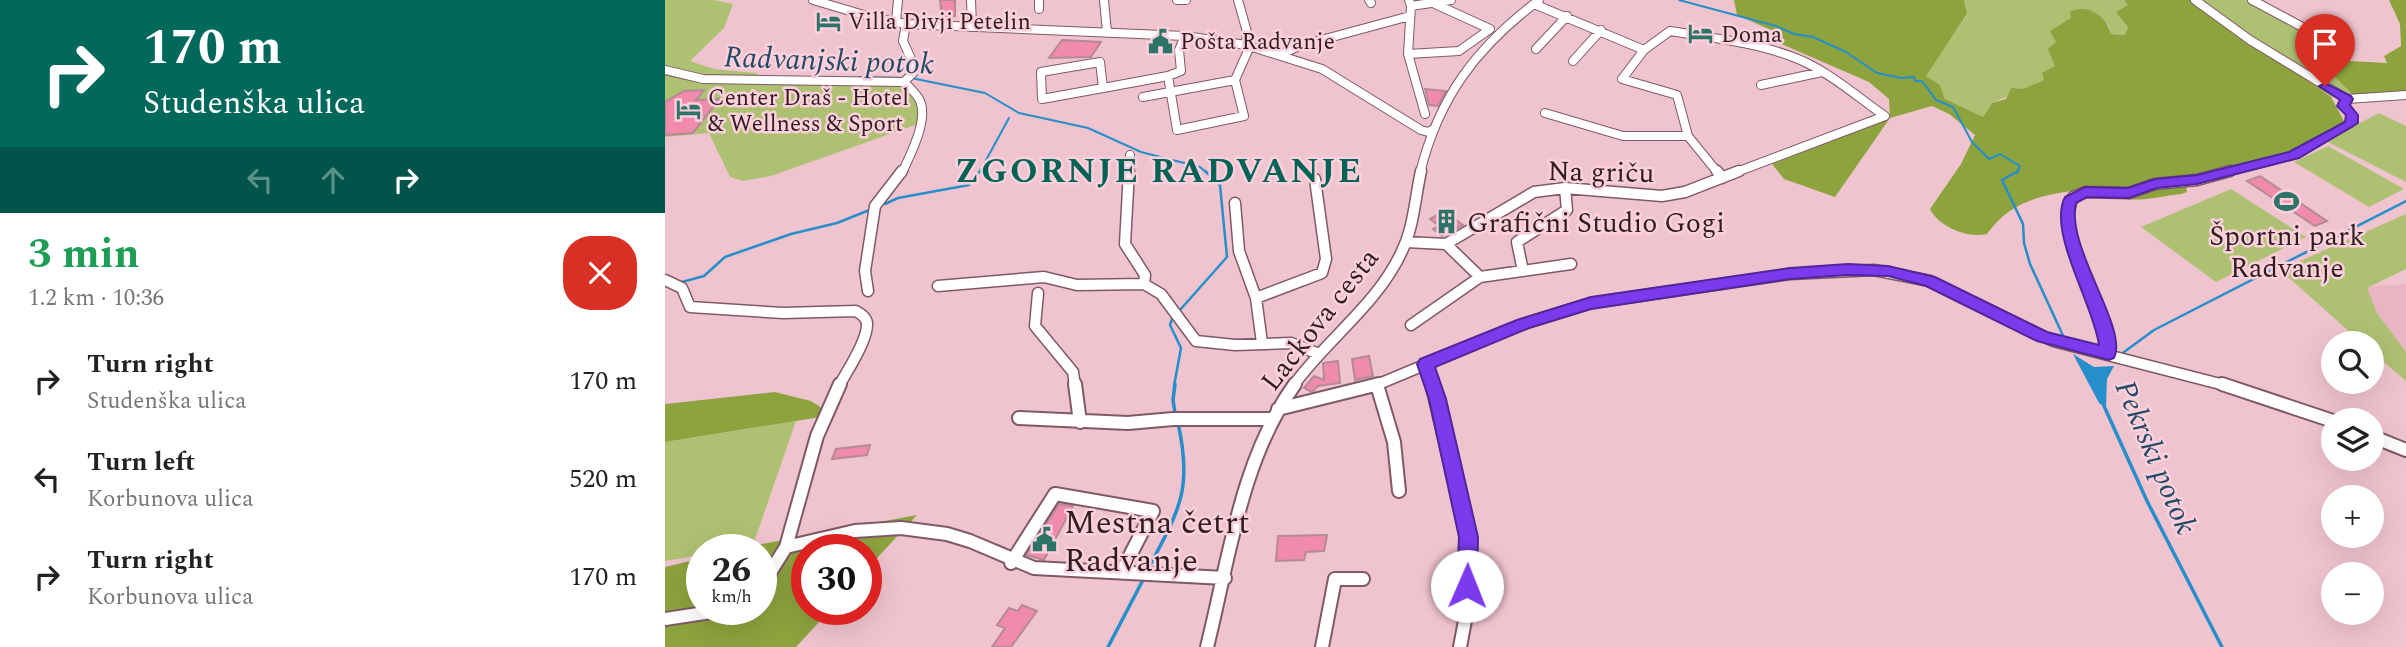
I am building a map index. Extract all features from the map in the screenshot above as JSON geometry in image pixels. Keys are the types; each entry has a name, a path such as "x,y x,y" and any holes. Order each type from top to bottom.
{"street":[{"path":"813,0 847,11 906,24 1185,36 1248,45 1282,54 1338,77 1409,120 1427,124 1442,115 1465,75 1499,32 1536,2 1644,50"},
{"path":"847,11 854,0"},
{"path":"896,22 898,0"},
{"path":"971,0 972,27"},
{"path":"1104,0 1107,32"},
{"path":"1177,0 1186,0"},
{"path":"1168,76 1178,130 1244,116 1235,80 1248,45 1238,0"},
{"path":"1282,54 1410,7 1451,0"},
{"path":"2195,0 2224,24 2269,54 2347,99 2406,95"},
{"path":"2252,0 2310,31"},
{"path":"1408,54 1459,51 1490,29 1438,2"},
{"path":"1410,7 1408,54 1427,124"},
{"path":"1536,49 1567,16"},
{"path":"906,24 901,33 915,65 908,79"},
{"path":"1573,61 1601,30"},
{"name":"Na griču","path":"1446,244 1534,192 1565,188 1662,196 1685,192 1722,178 1885,116 1822,72 1782,52 1670,31 1644,50 1622,79 1677,95 1688,136 1722,178"},
{"path":"1103,88 1100,62 1041,72 1042,99 1103,88 1168,76 1181,71 1179,50 1185,36"},
{"path":"665,70 686,77 715,79 908,79"},
{"path":"1761,85 1822,72"},
{"path":"868,291 863,279 875,206 900,177 916,145 921,123 919,98 908,79"},
{"path":"1143,97 1235,80"},
{"path":"2111,354 2105,330 2074,251 2066,213 2070,200 2085,192 2129,193 2155,184 2197,180 2294,155 2340,131 2352,120 2352,115 2344,106 2347,99"},
{"name":"Na griču","path":"1545,113 1623,136 1688,136"},
{"name":"Lackova cesta","path":"1207,647 1250,478 1276,414 1319,354 1380,284 1406,242 1413,224 1427,124"},
{"path":"1130,155 1125,244 1145,275 1144,284"},
{"path":"1256,298 1322,273 1325,260 1315,179"},
{"path":"1523,271 1517,243 1567,211 1565,188"},
{"path":"1235,203 1239,251 1256,298 1262,343"},
{"path":"1406,242 1446,244 1480,277"},
{"path":"1411,326 1480,277 1571,264"},
{"path":"1019,418 1128,423 1276,414 1377,385 1523,324 1598,301 1790,274 1848,270 1888,271 1930,281 2031,332 2061,343 2226,385 2321,417"},
{"path":"938,286 1044,277 1077,285 1144,284 1161,294 1192,337 1202,343 1291,343 1319,354"},
{"path":"665,280 686,293 690,307 783,313 856,311 864,316 866,333 830,402 817,436 786,547 777,563"},
{"path":"1038,293 1035,326 1073,372 1080,422"},
{"path":"1426,364 1437,399 1468,537 1467,610 1460,647"},
{"path":"1377,385 1394,442 1399,491"},
{"path":"2384,441 2406,450"},
{"path":"1011,563 1055,494 1153,511 1122,571"},
{"path":"786,547 852,530 878,527 912,529 948,534 975,543 1011,563 1034,568 1224,578"},
{"path":"1322,647 1335,579 1363,579"},
{"path":"665,619 686,617"}],"shaded area":[{"path":"2406,284 2406,352 2377,313 2366,287"}],"green space":[{"path":"665,0 714,0 733,4 724,28 690,61 714,69 756,73 770,83 904,82 919,98 921,123 771,176 743,181 730,177 709,133 665,137"},
{"path":"1734,0 1964,0 1967,14 1926,76 1940,85 1945,99 1983,117 1992,103 2006,99 2011,88 2023,89 2044,80 2042,73 2055,66 2048,49 2056,42 2050,31 2071,18 2070,12 2090,10 2101,17 2111,34 2125,35 2128,27 2116,12 2128,5 2124,0 2192,0 2331,97 2345,123 2330,133 2292,150 2248,164 2189,176 2185,179 2187,192 2181,194 2138,200 2118,197 2100,187 2052,194 2023,203 2010,211 1987,234 1971,235 1947,226 1930,209 1961,164 1975,135 1949,114 1932,106 1890,118 1889,99 1869,82 1777,42 1782,35 1737,15"},
{"path":"1964,0 2124,0 2128,5 2128,26 2125,35 2111,34 2109,26 2071,18 2056,42 2055,66 2044,80 1992,103 1983,117 1945,99 1940,85 1925,76 1967,15"},
{"path":"2192,0 2246,0 2302,31 2337,61 2333,60 2329,64 2335,77 2353,95 2331,97"},
{"path":"2389,0 2406,0 2406,95 2353,95 2335,77 2330,60 2387,63 2384,56 2401,46 2400,24"},
{"path":"2379,113 2406,126 2406,182 2326,141"},
{"path":"1890,118 1835,197 1784,179 1772,164"},
{"path":"2328,146 2404,189 2369,207 2294,162"},
{"path":"2231,189 2306,237 2216,282 2141,227"},
{"path":"2406,214 2406,269 2367,288 2377,313 2406,352 2406,381 2384,362 2384,331 2349,331 2280,270"},
{"path":"775,392 811,401 833,415 665,442 665,404"},
{"path":"796,421 757,534 686,534 686,558 665,561 665,442"},
{"path":"917,515 882,553 882,534 816,534"},
{"path":"791,539 791,625 816,625 796,647 665,647 665,567 686,562 686,625 777,625 777,541"}],"water":[{"path":"2073,354 2094,367 2114,366 2107,379 2106,408 2099,403"}],"building":[{"path":"940,0 955,0 955,16 942,18"},
{"path":"1062,40 1101,42 1091,57 1049,58"},
{"path":"1425,89 1446,91 1438,106 1429,105"},
{"name":"Center Draš - Hotel & Wellness & Sport","path":"704,90 696,100 719,99 693,133 665,135 665,102 684,91"},
{"name":"Športni park Radvanje","path":"2260,176 2327,221 2315,226 2247,181"},
{"name":"Grafični Studio Gogi","path":"1444,211 1463,225 1442,236 1433,229 1439,226 1430,219"},
{"path":"1369,356 1373,376 1355,380 1352,359"},
{"path":"1338,361 1340,383 1318,386 1312,392 1304,388 1314,376 1324,380 1323,363"},
{"path":"870,445 867,455 832,459 836,449"},
{"name":"Mestna četrt Radvanje","path":"1059,504 1073,506 1044,560 1026,555"},
{"path":"1327,535 1324,551 1306,552 1304,560 1276,561 1278,536"},
{"path":"1022,605 1037,611 1011,647 992,647 1005,628 997,625 1009,608 1018,611"}],"waterway":[{"path":"1679,0 1776,26 1794,34 1813,37 1846,52 1877,73 1901,78 1914,77 1915,81 1922,81 1936,100 1953,107 1972,142 1989,159 2000,154 2020,166 2018,171"},
{"name":"Radvanjski potok","path":"859,77 905,78"},
{"name":"Radvanjski potok","path":"911,78 985,93 1019,113 1088,128 1141,152 1200,167 1207,173"},
{"path":"979,173 1009,118"},
{"path":"885,204 898,198 969,185 980,171"},
{"name":"Radvanjski potok","path":"1174,386 1181,348 1170,325 1172,319 1227,257 1220,185 1205,171"},
{"path":"2018,171 2002,180 2023,224 2024,243 2030,264 2065,340"},
{"name":"Pekrski potok","path":"2120,355 2154,330 2406,201"},
{"path":"682,282 704,276 725,257 791,234 837,223 872,209"},
{"name":"Radvanjski potok","path":"1175,384 1175,413"},
{"name":"Pekrski potok","path":"2104,406 2147,501 2222,647"},
{"name":"Radvanjski potok","path":"1148,569 1168,531 1180,499 1184,466 1178,423"},
{"name":"Radvanjski potok","path":"1108,647 1144,578"}],"place":[{"name":"Villa Divji Petelin","path":"828,21"},
{"name":"Doma","path":"1701,34"},
{"name":"Pošta Radvanje","path":"1160,41"},
{"name":"Center Draš - Hotel & Wellness & Sport","path":"688,110"},
{"name":"Športni park Radvanje","path":"2287,201"},
{"name":"Grafični Studio Gogi","path":"1447,222"},
{"name":"Mestna četrt Radvanje","path":"1044,540"}],"district":[{"name":"ZGORNJE RADVANJE","path":"1159,170"}],"route":[{"path":"1467,586 1468,537 1437,399 1426,364 1523,324 1591,303 1790,274 1848,270 1888,271 1930,281 2042,337 2109,354 2105,330 2074,251 2066,213 2070,200 2085,192 2129,193 2155,184 2197,180 2294,155 2351,123 2352,115 2344,106 2347,99 2325,86"}]}
